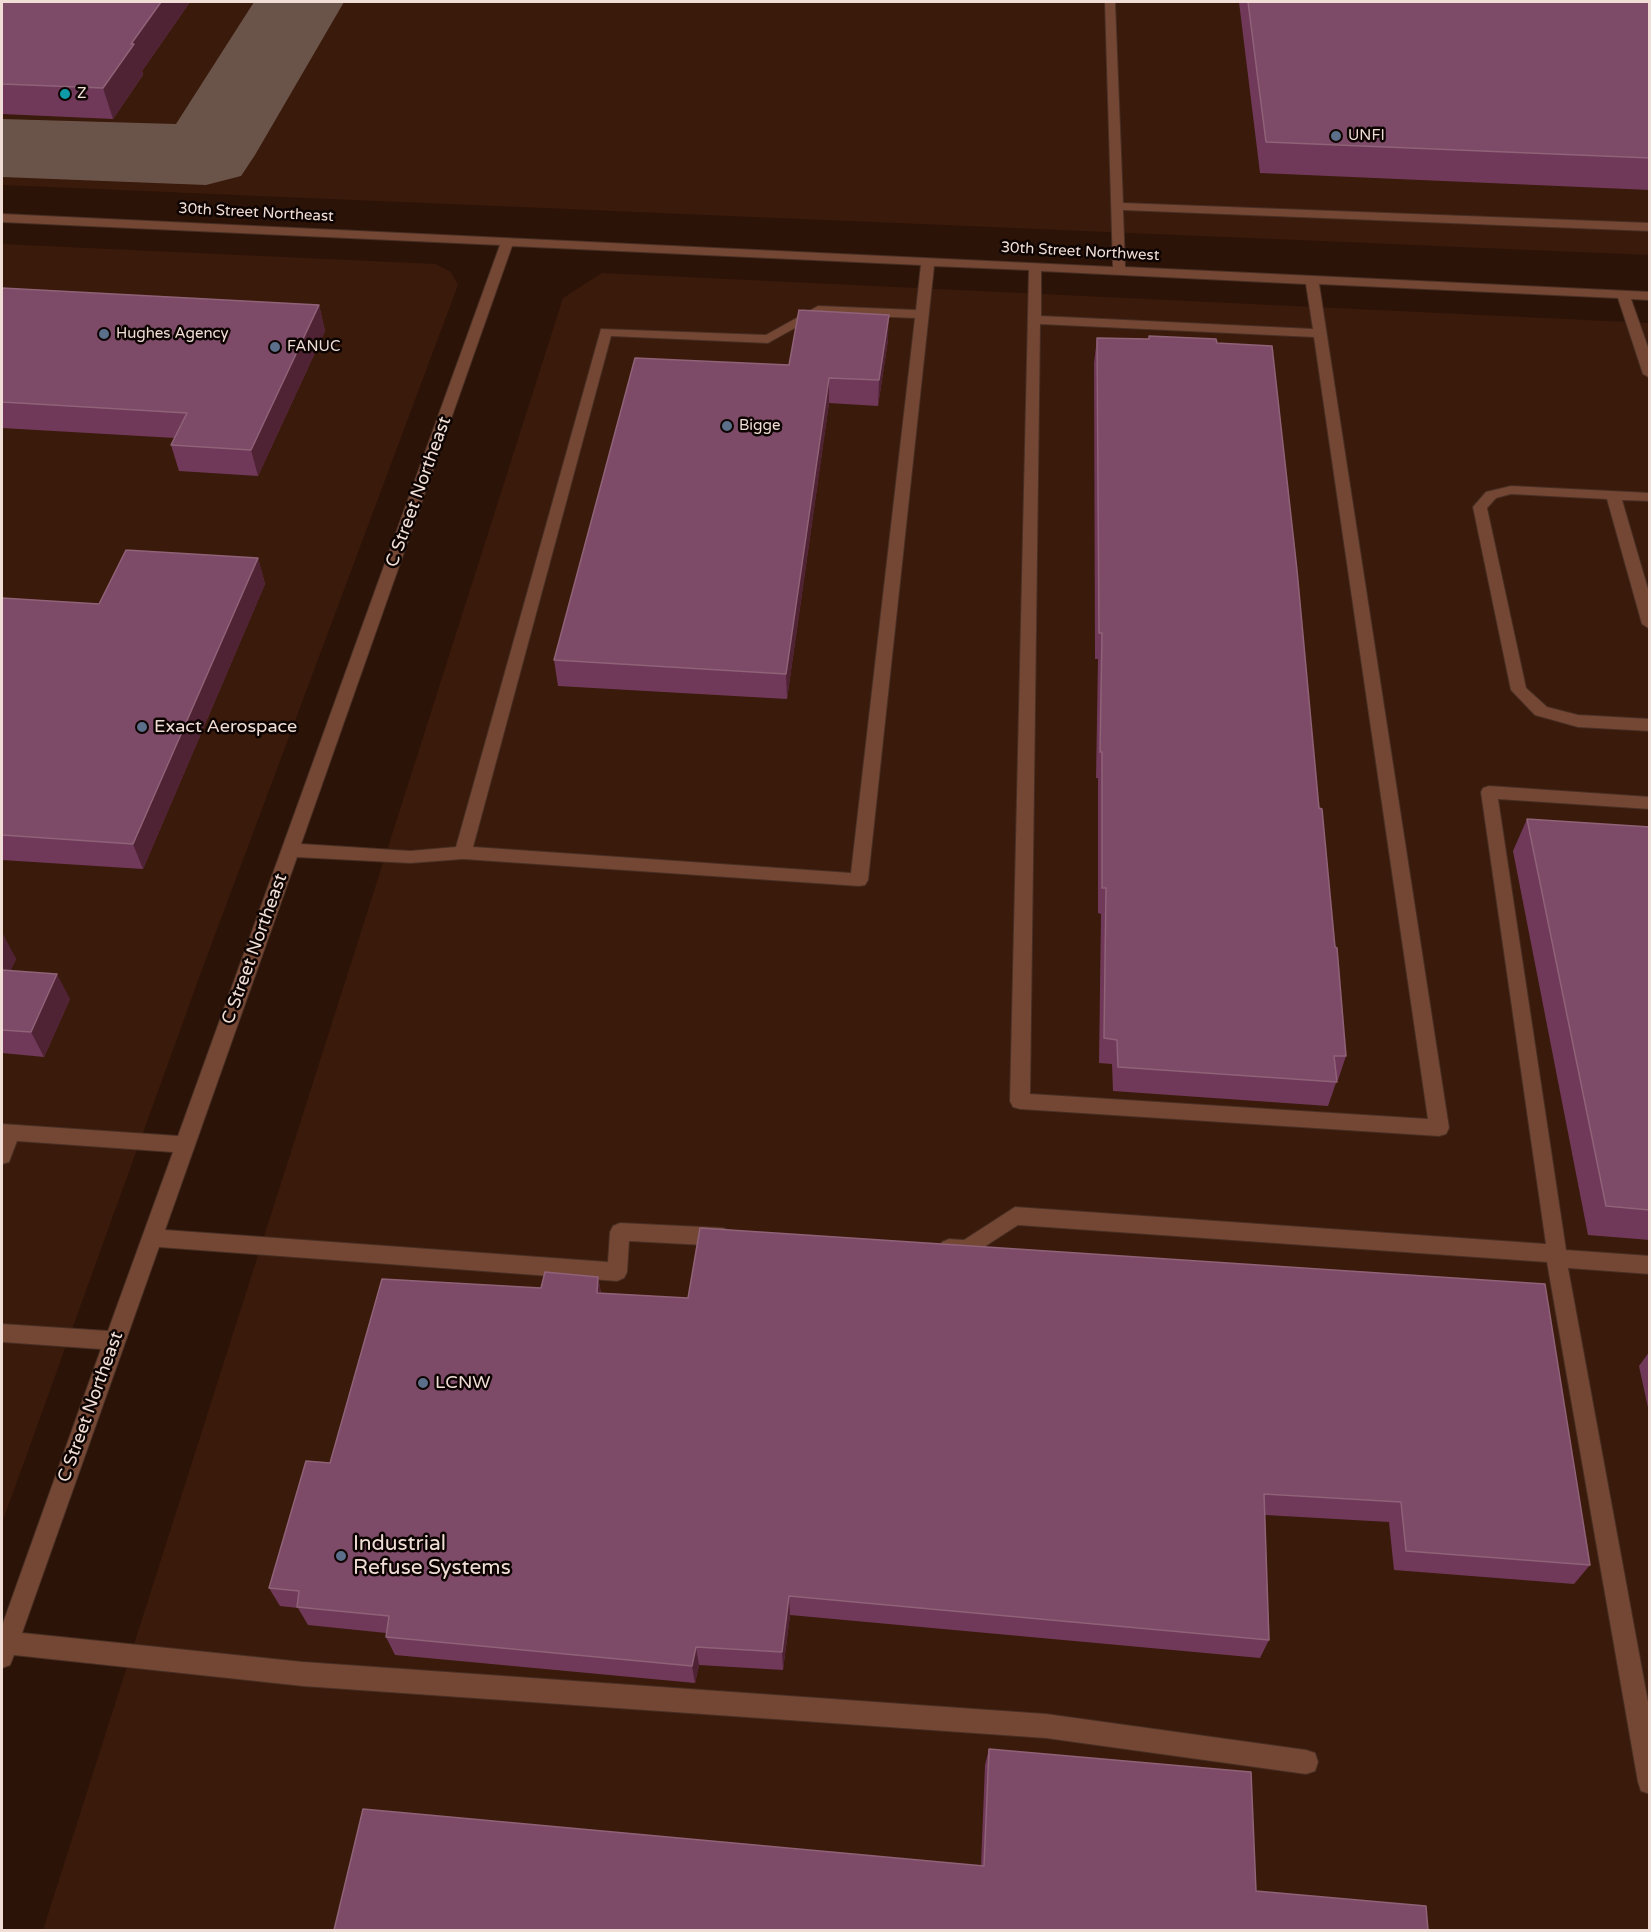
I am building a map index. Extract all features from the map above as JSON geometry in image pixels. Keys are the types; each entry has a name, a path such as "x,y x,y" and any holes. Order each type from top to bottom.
{"street":[{"path":"1110,2 1119,271"},
{"path":"1117,206 1650,227"},
{"name":"30th Street Northeast","path":"2,218 508,242"},
{"name":"30th Street Northwest","path":"508,242 1650,296"},
{"name":"C Street Northeast","path":"4,1650 508,242"},
{"path":"291,850 410,857 464,853 859,880 928,261"},
{"path":"1035,266 1020,1101 1439,1128 1312,280"},
{"path":"1623,295 1650,374"},
{"path":"464,853 606,332 768,339 818,310 922,314"},
{"path":"1034,320 1320,333"},
{"path":"1650,497 1511,490 1491,495 1480,507 1519,690 1541,711 1578,721 1650,725"},
{"path":"1613,495 1650,624"},
{"path":"1650,803 1489,792 1556,1256 1650,1782"},
{"path":"2,1156 6,1133 185,1145"},
{"path":"931,1247 967,1249 1014,1216 1650,1265"},
{"path":"152,1238 617,1272 620,1232 740,1238"},
{"path":"2,1333 115,1341"},
{"path":"4,1650 303,1674 1046,1726 1306,1762"}],"shaded area":[{"path":"2,2 1649,2 1649,255 2,185"},
{"path":"2,244 435,264 451,272 458,285 204,964 2,1523"},
{"path":"602,273 1649,323 1649,1930 43,1930 563,298"}],"building":[{"path":"2,2 161,2 103,88 2,84"},
{"path":"1248,2 1650,2 1650,158 1266,142"},
{"path":"2,288 319,305 251,450 171,445 187,413 2,402"},
{"path":"799,310 889,315 879,380 829,378 786,674 554,660 635,358 789,365"},
{"path":"1149,336 1216,339 1217,343 1272,346 1297,570 1319,808 1322,809 1335,947 1337,948 1346,1056 1334,1056 1337,1082 1118,1067 1117,1040 1104,1038 1106,888 1102,888 1102,752 1100,752 1102,633 1099,633 1097,338 1149,339"},
{"path":"126,550 258,558 133,844 2,835 2,598 99,604"},
{"path":"1527,819 1650,827 1650,1210 1606,1206"},
{"path":"2,970 57,974 31,1032 2,1030"},
{"path":"700,1228 1545,1284 1590,1565 1406,1551 1401,1502 1264,1494 1269,1640 789,1596 782,1652 696,1647 692,1666 386,1637 389,1616 297,1607 299,1591 269,1588 306,1461 330,1463 382,1279 541,1288 545,1272 598,1277 597,1293 688,1298"},
{"path":"989,1749 1251,1772 1256,1891 1426,1906 1428,1930 334,1930 363,1809 984,1866"}],"taxiway":[{"path":"2,148 206,155 299,2"}],"place":[{"name":"Z","path":"65,94"},
{"name":"UNFI","path":"1336,136"},
{"name":"Hughes Agency","path":"104,334"},
{"name":"FANUC","path":"275,347"},
{"name":"Bigge","path":"727,426"},
{"name":"Exact Aerospace","path":"142,727"},
{"name":"LCNW","path":"423,1383"},
{"name":"Industrial Refuse Systems","path":"341,1556"}]}
